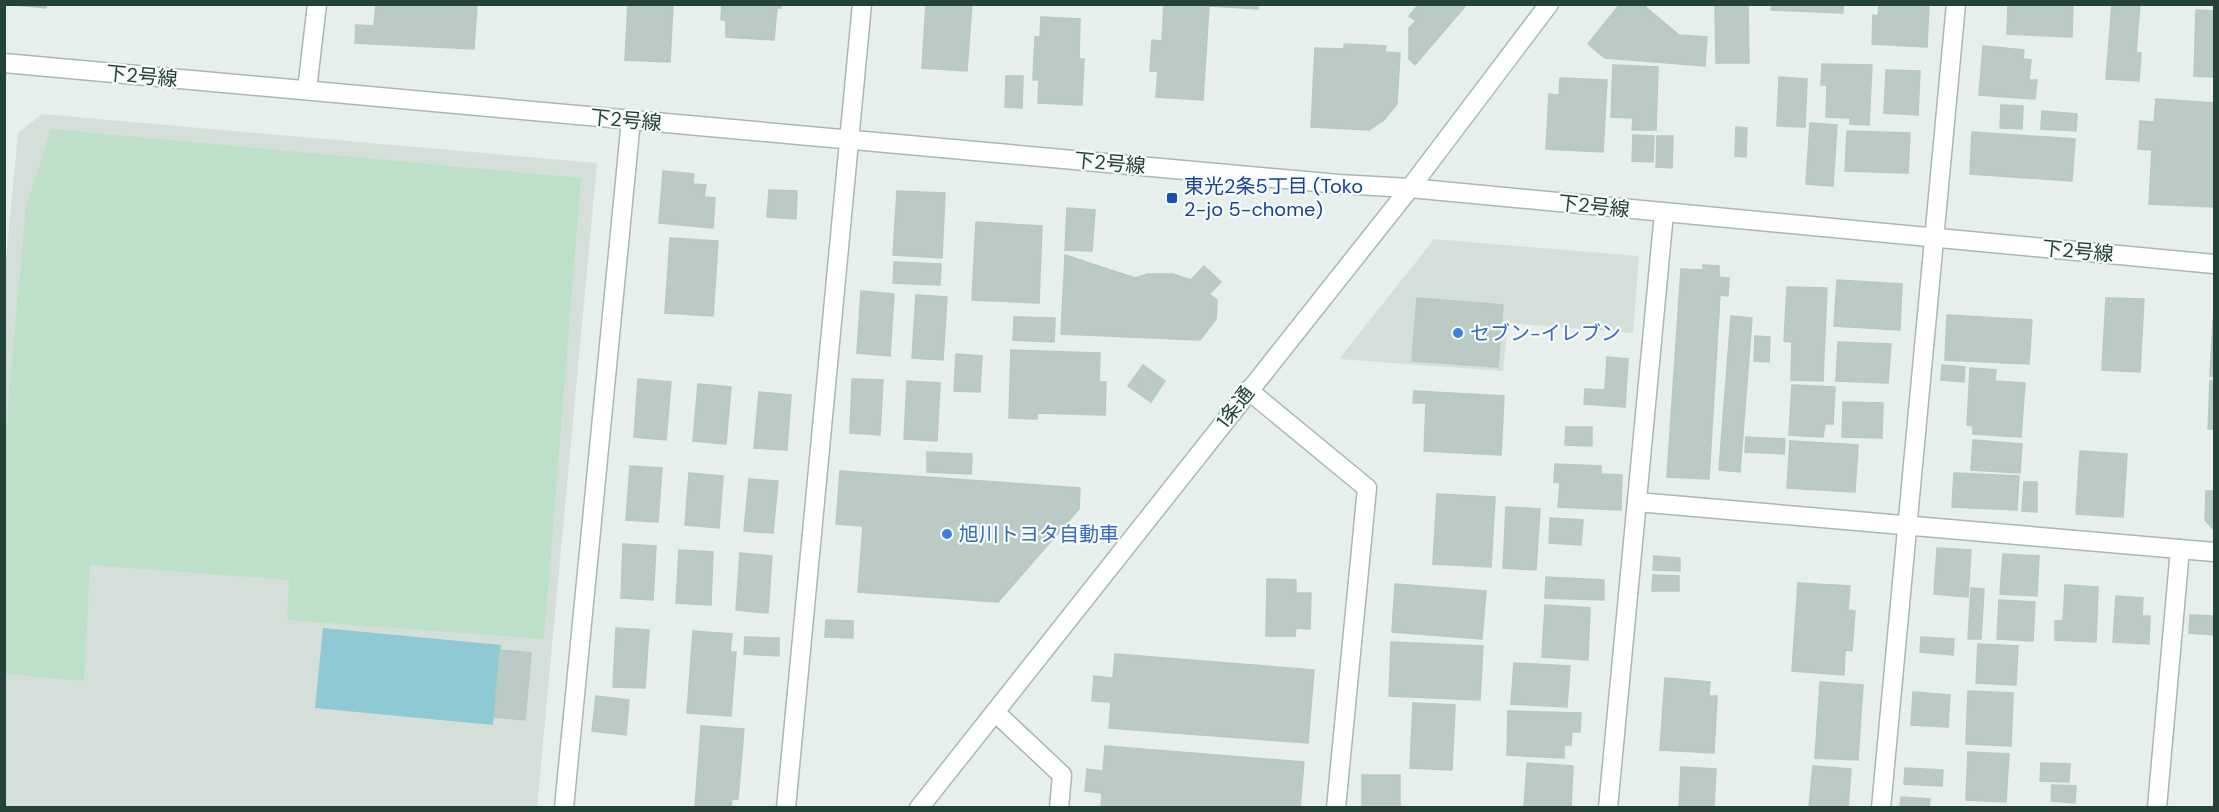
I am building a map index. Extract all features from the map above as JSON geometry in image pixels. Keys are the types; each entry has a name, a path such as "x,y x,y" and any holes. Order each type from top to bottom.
{"street":[{"path":"307,90 317,4"},
{"path":"786,807 862,4"},
{"name":"1条通","path":"919,807 1410,188 1549,4"},
{"path":"1881,807 1956,4"},
{"name":"下2号線","path":"4,63 1339,184 1410,188 2214,264"},
{"path":"564,807 631,120"},
{"path":"1608,807 1664,213"},
{"path":"1248,390 1367,488 1336,807"},
{"path":"1638,502 2214,552"},
{"path":"2157,807 2180,549"},
{"path":"994,712 1062,775 1059,807"}],"shaded area":[{"path":"42,114 597,163 537,807 5,808 4,281 18,133"},
{"path":"1434,239 1639,256 1633,333 1508,323 1503,371 1339,359"}],"green space":[{"path":"51,129 581,178 544,639 287,620 289,580 90,565 84,681 5,674 5,437 26,207"}],"water":[{"path":"323,628 501,645 493,725 315,708"}],"building":[{"path":"4,4 46,4 46,8"},
{"path":"376,4 477,4 474,49 355,43 356,25 374,26"},
{"path":"628,4 673,4 670,62 625,60"},
{"path":"722,4 781,4 781,8 777,8 774,40 726,37 726,20 721,20"},
{"path":"926,4 972,4 967,71 922,68"},
{"path":"1164,4 1258,4 1258,9 1209,6 1203,100 1156,97 1158,71 1150,71 1152,40 1162,41"},
{"path":"1419,4 1467,4 1415,65 1409,59 1409,28 1416,21 1409,16"},
{"path":"1620,4 1642,4 1679,35 1707,37 1705,66 1605,58 1588,44"},
{"path":"1715,4 1748,4 1749,63 1716,63"},
{"path":"1772,4 1843,4 1843,13 1771,10"},
{"path":"1879,4 1929,4 1927,47 1872,44 1873,15 1878,16"},
{"path":"2008,4 2073,4 2072,37 2007,34"},
{"path":"2112,4 2140,4 2136,52 2141,53 2139,81 2106,79"},
{"path":"2196,10 2214,11 2214,77 2194,76"},
{"path":"1041,17 1080,19 1079,59 1084,59 1082,105 1038,103 1039,80 1033,80 1035,37 1040,37"},
{"path":"1344,44 1386,46 1385,52 1400,53 1397,104 1384,120 1369,130 1311,127 1315,48 1344,49"},
{"path":"1983,46 2024,50 2023,59 2031,60 2029,80 2037,80 2035,99 1979,95"},
{"path":"1822,64 1872,65 1869,125 1850,124 1850,118 1826,117 1827,85 1821,85"},
{"path":"1613,65 1658,67 1656,130 1632,130 1633,118 1611,117"},
{"path":"1886,70 1920,71 1918,115 1884,113"},
{"path":"1006,76 1023,76 1022,108 1005,107"},
{"path":"1779,77 1807,79 1805,127 1777,126"},
{"path":"1560,78 1607,80 1603,152 1546,149 1549,94 1559,95"},
{"path":"2156,99 2214,103 2214,207 2149,204 2152,150 2138,149 2140,121 2154,122"},
{"path":"2001,105 2023,106 2022,129 2000,128"},
{"path":"2042,111 2077,114 2076,131 2041,129"},
{"path":"1810,123 1837,125 1833,186 1806,184"},
{"path":"1736,127 1747,128 1746,157 1735,156"},
{"path":"1847,131 1910,133 1908,173 1845,171"},
{"path":"1972,132 2075,139 2072,181 1970,174"},
{"path":"1633,135 1654,136 1653,162 1632,161"},
{"path":"1657,136 1673,136 1672,168 1656,167"},
{"path":"663,171 694,174 693,184 706,185 704,197 715,198 713,228 659,223"},
{"path":"769,190 797,191 796,219 767,217"},
{"path":"897,191 945,193 942,258 893,255"},
{"path":"1067,208 1095,210 1092,251 1065,250"},
{"path":"976,222 1042,226 1039,303 972,300"},
{"path":"670,238 718,241 713,316 665,313"},
{"path":"1065,255 1135,278 1148,274 1173,274 1191,280 1204,266 1221,282 1209,294 1217,300 1216,319 1200,340 1061,334"},
{"path":"894,262 941,264 940,285 893,283"},
{"path":"1703,265 1719,266 1719,277 1729,278 1728,296 1720,295 1709,479 1667,477 1681,269 1703,270"},
{"path":"1837,280 1902,284 1900,330 1834,326"},
{"path":"1787,287 1827,288 1823,381 1791,380 1792,342 1784,341"},
{"path":"861,291 894,294 890,356 857,353"},
{"path":"916,295 947,297 943,360 912,358"},
{"name":"セブン-イレブン","path":"1417,298 1503,305 1498,367 1412,361"},
{"path":"2106,298 2144,299 2140,372 2102,370"},
{"path":"1947,315 2032,320 2029,364 1945,360"},
{"path":"1731,316 1752,318 1740,472 1719,470"},
{"path":"1014,317 1055,318 1054,342 1013,340"},
{"path":"2214,320 2214,377 2210,376"},
{"path":"1755,336 1770,337 1769,362 1754,361"},
{"path":"1838,342 1891,344 1888,383 1836,381"},
{"path":"1011,350 1100,353 1099,382 1106,382 1105,415 1037,413 1037,419 1009,418"},
{"path":"956,354 982,356 980,392 954,391"},
{"path":"1607,357 1628,359 1625,407 1584,404 1585,389 1605,390"},
{"path":"1143,365 1165,381 1151,402 1128,386"},
{"path":"1942,365 1965,367 1964,382 1941,380"},
{"path":"1970,368 1996,370 1995,381 2025,383 2021,437 1973,434 1973,426 1967,425"},
{"path":"638,379 671,382 666,440 634,437"},
{"path":"852,379 883,380 880,435 850,433"},
{"path":"907,381 940,383 937,441 904,439"},
{"path":"2210,381 2214,381 2214,429 2208,429"},
{"path":"698,384 731,387 726,444 693,441"},
{"path":"1792,385 1835,387 1833,424 1825,424 1823,437 1789,435"},
{"path":"1414,391 1504,396 1501,455 1424,451 1426,403 1413,403"},
{"path":"759,392 791,395 787,450 754,448"},
{"path":"1843,402 1883,403 1882,438 1842,437"},
{"path":"1566,427 1592,427 1592,446 1565,445"},
{"path":"1746,437 1785,439 1784,454 1745,452"},
{"path":"1973,440 2022,444 2020,473 1971,470"},
{"path":"1790,441 1858,445 1855,492 1787,488"},
{"path":"2080,451 2127,454 2123,517 2076,514"},
{"path":"927,452 972,454 971,474 927,472"},
{"path":"1555,464 1601,466 1601,474 1622,475 1621,510 1558,507 1560,483 1554,482"},
{"path":"630,466 662,468 658,522 626,520"},
{"path":"840,471 1080,488 1079,509 998,602 858,592 863,526 836,524"},
{"path":"689,473 723,476 719,528 685,525"},
{"path":"1954,473 2019,476 2017,510 1952,507"},
{"path":"749,479 778,481 773,533 744,531"},
{"path":"2024,482 2037,482 2037,512 2022,511"},
{"path":"2206,491 2214,491 2214,530 2205,520"},
{"path":"1437,494 1495,497 1491,567 1433,564"},
{"path":"1506,507 1540,509 1536,570 1503,568"},
{"path":"1550,518 1583,520 1581,545 1549,543"},
{"path":"623,544 656,546 653,600 621,598"},
{"path":"1937,548 1971,550 1968,597 1934,594"},
{"path":"679,550 713,552 711,605 676,603"},
{"path":"740,553 772,556 768,613 736,610"},
{"path":"2003,554 2039,556 2037,596 2000,594"},
{"path":"1654,556 1680,558 1680,571 1653,570"},
{"path":"1653,575 1679,576 1679,591 1652,591"},
{"path":"1546,577 1604,580 1604,600 1545,598"},
{"path":"1267,579 1296,580 1296,593 1311,593 1310,629 1296,628 1295,636 1266,636"},
{"path":"1798,583 1850,586 1848,610 1855,611 1852,651 1845,650 1844,675 1792,671"},
{"path":"1395,584 1486,591 1482,639 1392,632"},
{"path":"2065,585 2098,587 2096,642 2055,640 2055,621 2063,621"},
{"path":"1971,588 1984,589 1981,639 1968,639"},
{"path":"2116,596 2143,598 2142,616 2150,616 2149,644 2113,642"},
{"path":"1999,600 2035,602 2033,641 1997,639"},
{"path":"1545,605 1590,608 1588,660 1542,657"},
{"path":"2190,615 2214,616 2214,635 2189,633"},
{"path":"826,620 853,621 853,638 825,637"},
{"path":"616,628 649,630 645,688 613,687"},
{"path":"693,631 732,634 730,652 736,652 731,716 687,713"},
{"path":"745,637 779,638 779,656 744,654"},
{"path":"1921,637 1954,639 1953,655 1920,652"},
{"path":"1391,642 1483,646 1480,700 1389,696"},
{"path":"1978,644 2018,646 2016,685 1976,683"},
{"path":"500,650 531,653 525,720 494,717"},
{"path":"1115,654 1314,670 1308,743 1109,728 1111,702 1092,701 1094,676 1113,678"},
{"path":"1514,663 1570,666 1567,707 1511,704"},
{"path":"1665,678 1710,682 1709,696 1717,696 1714,753 1660,750"},
{"path":"1820,682 1863,685 1858,760 1815,758"},
{"path":"1968,691 2013,693 2011,746 1966,744"},
{"path":"1913,692 1950,695 1948,727 1911,725"},
{"path":"596,696 629,700 626,735 592,731"},
{"path":"1413,703 1455,705 1452,770 1410,768"},
{"path":"1508,711 1581,713 1580,732 1572,732 1571,745 1564,745 1564,758 1507,755"},
{"path":"701,726 744,729 738,799 732,799 731,808 695,808"},
{"path":"1105,746 1304,762 1300,808 1101,808 1102,793 1085,791 1087,769 1103,771"},
{"path":"1968,752 2009,754 2006,802 1966,800"},
{"path":"1527,763 1573,766 1571,808 1524,808"},
{"path":"2041,763 2070,764 2069,782 2040,781"},
{"path":"1813,766 1851,769 1848,808 1809,808"},
{"path":"1681,767 1716,769 1714,808 1679,808"},
{"path":"1905,768 1943,770 1942,786 1904,784"},
{"path":"1362,775 1400,775 1400,805 1362,805"},
{"path":"2052,785 2076,786 2075,803 2051,801"},
{"path":"1901,797 1930,799 1929,808 1900,808"}],"place":[{"name":"東光2条5丁目 (Toko 2-jo 5-chome)","path":"1172,198"},
{"name":"セブン-イレブン","path":"1458,333"},
{"name":"旭川トヨタ自動車","path":"947,534"}]}
